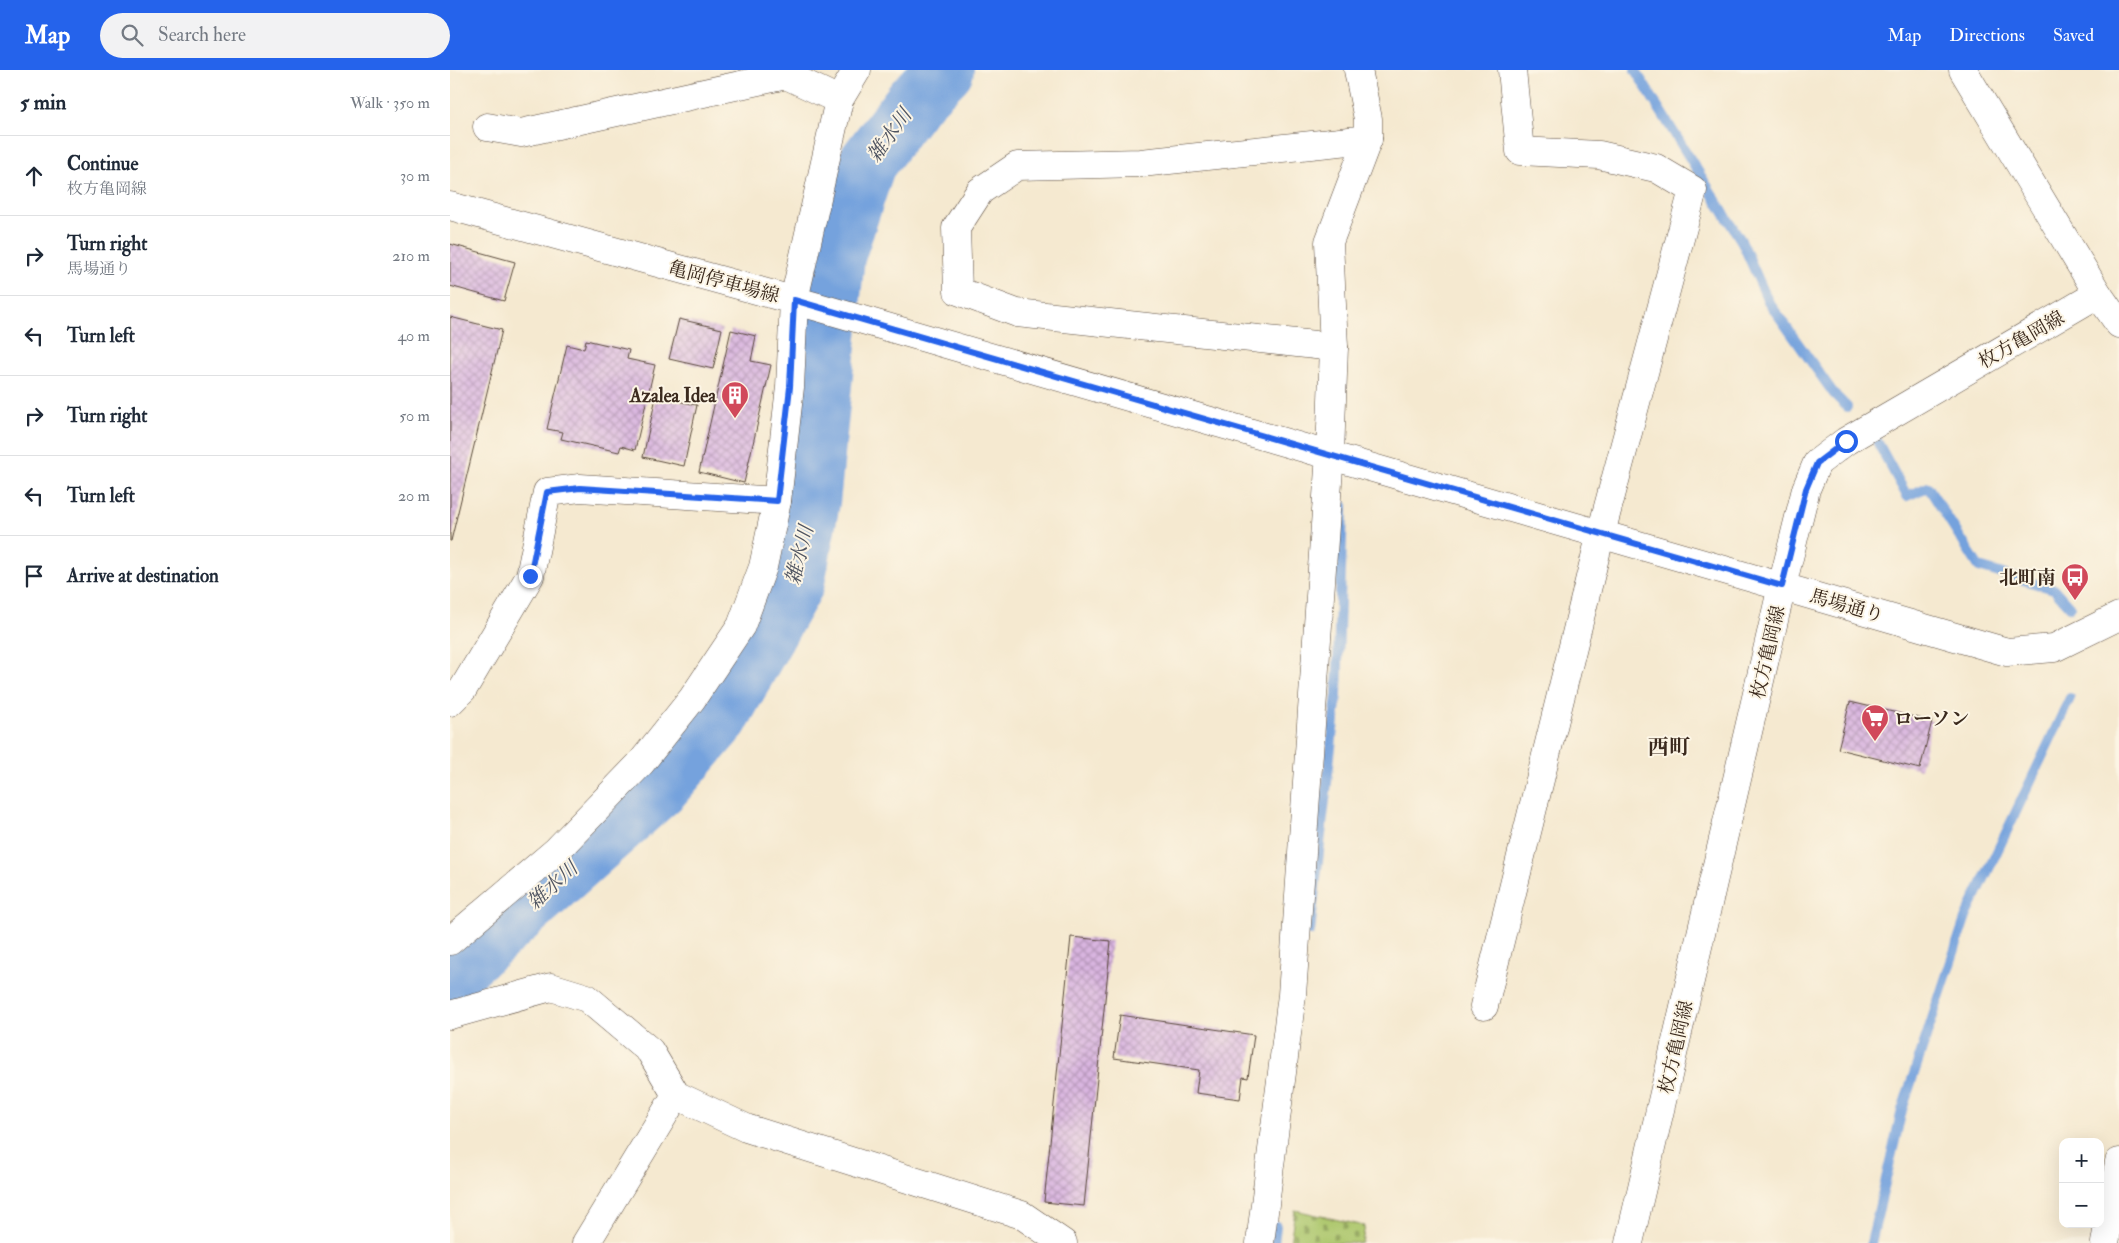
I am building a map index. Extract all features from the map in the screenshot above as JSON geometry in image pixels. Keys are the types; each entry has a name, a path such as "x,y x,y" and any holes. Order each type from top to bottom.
{"street":[{"name":"亀岡停車場線","path":"450,206 806,304 838,100 857,70"},
{"path":"1260,1243 1292,995 1330,454 1334,347 1329,242 1368,138 1368,119 1358,70"},
{"path":"1484,1006 1601,533 1693,190 1656,168 1598,154 1520,151 1512,70"},
{"path":"1963,70 2098,294 2119,324"},
{"path":"487,128 521,133 786,75 838,100"},
{"path":"1334,347 1017,313 958,291 956,228 980,191 1017,166 1142,163 1368,138"},
{"name":"枚方亀岡線","path":"1630,1243 1782,586 1806,489 1817,463 1846,441 2098,294"},
{"path":"450,941 556,851 641,763 692,699 741,626 764,567 777,501 790,387 806,304"},
{"name":"馬場通り","path":"806,304 1330,454 2007,652 2054,648 2119,616"},
{"path":"450,702 462,689 530,576 547,492 580,488 777,501"},
{"path":"450,1015 550,987 587,998 650,1050 676,1095 746,1128 1022,1215 1063,1243"},
{"path":"586,1243 676,1095"},
{"path":"2104,1243 2119,1162"}],"green space":[{"path":"1295,1210 1365,1226 1362,1243 1290,1243"}],"building":[{"path":"450,244 515,262 504,301 450,286"},
{"path":"450,317 502,330 451,541 450,541"},
{"path":"679,319 722,329 713,369 669,359"},
{"name":"Azalea Idea","path":"731,330 756,336 751,361 771,365 744,483 699,472"},
{"path":"586,340 629,350 627,359 655,365 635,450 621,446 619,452 561,439 563,432 547,429 567,345 584,349"},
{"path":"656,397 697,405 684,466 643,457"},
{"path":"1850,702 1932,721 1920,769 1838,749"},
{"path":"1071,937 1111,941 1084,1206 1044,1202"},
{"path":"1120,1015 1254,1035 1248,1078 1243,1077 1240,1099 1196,1093 1199,1070 1114,1058"}],"waterway":[{"name":"雑水川","path":"454,972 661,787 720,718 796,582 811,502 836,257 867,163 914,101 945,70"},
{"path":"1635,70 1742,242 1768,301 1834,394 1847,407"},
{"path":"1873,434 1907,496 1928,487 1979,567 2054,589 2070,607"},
{"path":"1310,931 1337,695 1343,506"},
{"path":"1871,1243 1902,1110 1965,919 2070,698"},
{"path":"1274,1243 1276,1226"}],"place":[{"name":"Azalea Idea","path":"735,419"},
{"name":"北町南","path":"2075,601"},
{"name":"ローソン","path":"1875,742"}],"district":[{"name":"西町","path":"1669,747"}],"route":[{"path":"530,576 547,492 580,488 777,501 790,387 794,300 1782,586 1806,489 1817,463 1846,441"}]}
